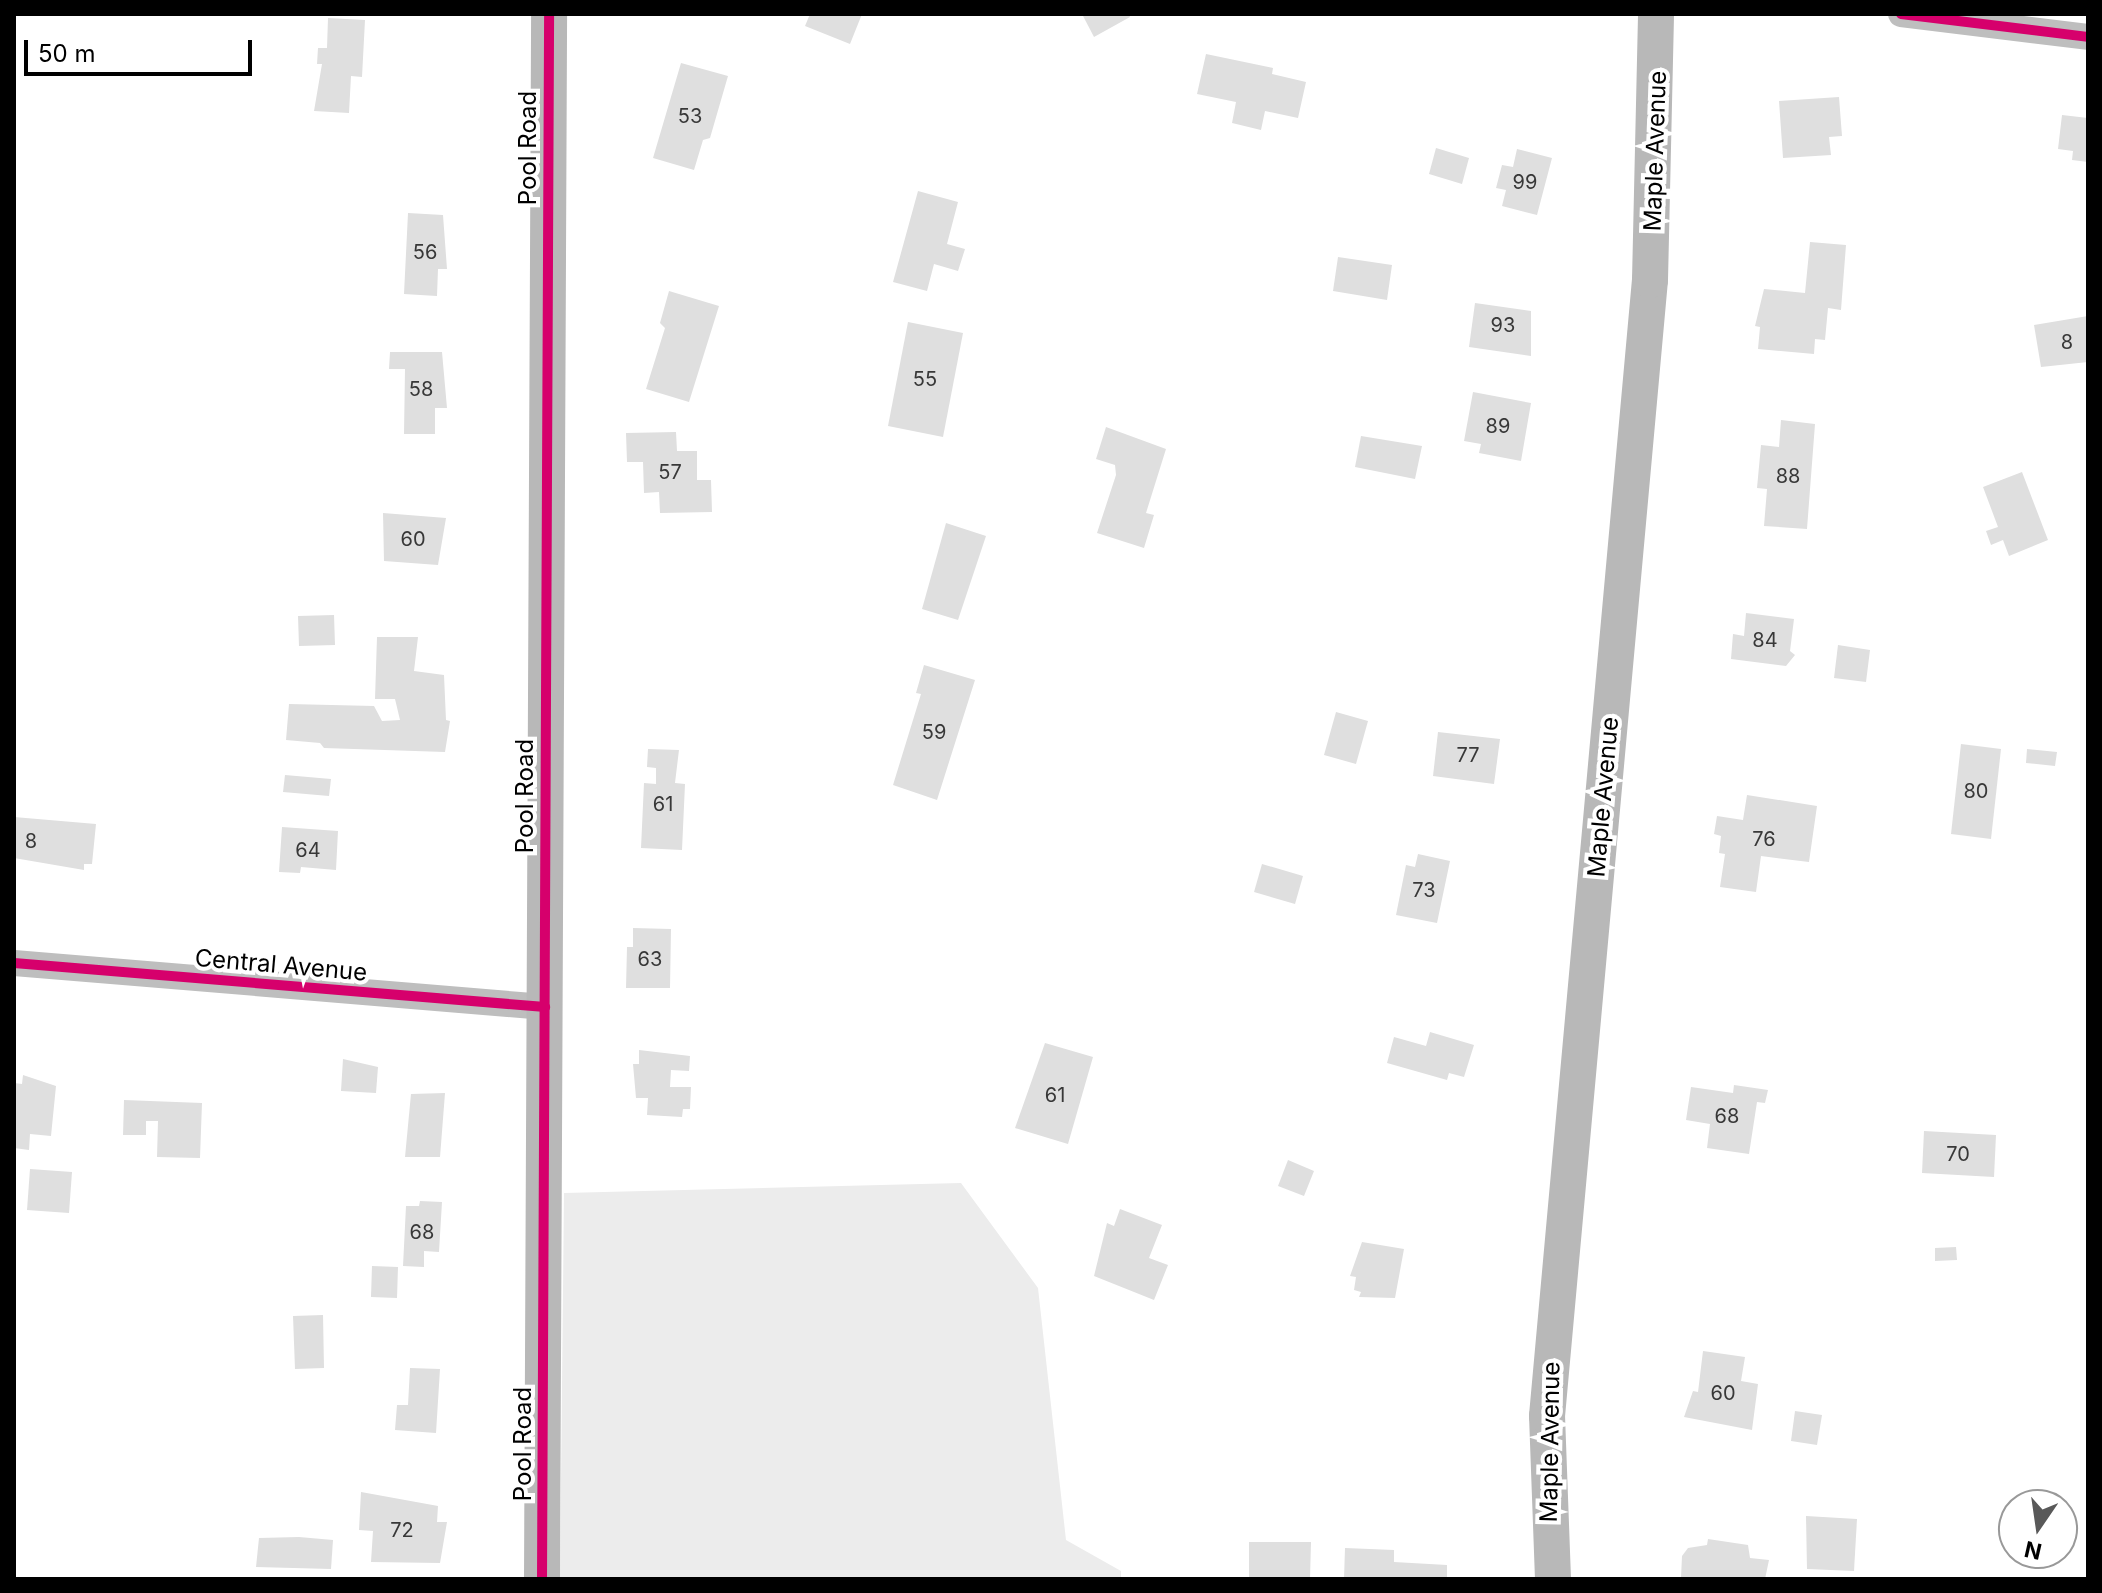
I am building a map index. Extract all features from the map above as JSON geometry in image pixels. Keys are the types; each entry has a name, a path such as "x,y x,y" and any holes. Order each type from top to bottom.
{"main road":[{"name":"Pool Road","path":"542,1579 549,14"},
{"name":"Maple Avenue","path":"1553,1579 1547,1416 1650,280 1656,14"}],"street":[{"path":"1901,14 2088,37"},
{"name":"Central Avenue","path":"14,963 545,1007"}],"shaded area":[{"path":"961,1183 1038,1288 1066,1540 1121,1571 1121,1579 560,1579 564,1193"}],"building":[{"path":"810,14 862,14 850,44 805,26"},
{"path":"1082,14 1129,14 1130,17 1094,37"},
{"path":"328,18 365,20 362,77 351,76 349,113 314,111 322,64 317,64 318,48 327,48"},
{"path":"1206,54 1273,68 1272,74 1306,82 1298,118 1265,111 1261,130 1232,123 1236,102 1197,94"},
{"path":"681,63 728,76 710,138 703,140 694,170 653,158"},
{"path":"1839,97 1842,136 1829,137 1831,155 1783,158 1779,101"},
{"path":"2062,115 2088,118 2088,162 2072,160 2073,151 2058,149"},
{"path":"1436,148 1469,158 1462,184 1429,174"},
{"path":"1517,149 1552,158 1537,215 1502,206 1506,190 1496,188 1502,165 1513,167"},
{"path":"918,191 958,202 947,244 965,249 958,271 934,264 927,291 893,282"},
{"path":"408,213 443,215 447,269 438,269 437,296 404,294"},
{"path":"1810,242 1846,245 1841,310 1828,308 1825,340 1815,339 1814,354 1758,349 1760,327 1755,326 1764,289 1805,293"},
{"path":"1338,257 1392,265 1387,300 1333,291"},
{"path":"669,291 719,306 689,402 646,389 665,328 660,323"},
{"path":"1475,303 1531,311 1531,356 1469,347"},
{"path":"2088,316 2088,362 2041,367 2034,325"},
{"path":"908,322 963,333 943,437 888,426"},
{"path":"390,352 442,352 447,408 435,408 435,434 404,434 405,369 389,369"},
{"path":"1473,392 1531,403 1521,461 1479,453 1481,444 1464,441"},
{"path":"1781,420 1815,424 1807,529 1764,526 1767,489 1757,488 1761,445 1779,447"},
{"path":"1106,427 1166,449 1146,513 1154,515 1144,548 1097,533 1116,475 1115,465 1096,459"},
{"path":"676,432 677,451 697,451 697,480 711,480 712,512 660,513 659,492 644,493 643,462 627,462 626,433"},
{"path":"1361,436 1422,446 1415,479 1355,467"},
{"path":"2022,472 2048,540 2009,556 2003,540 1991,545 1986,531 1998,527 1983,487"},
{"path":"383,513 446,518 438,565 384,561"},
{"path":"946,523 986,536 958,620 922,609"},
{"path":"1746,613 1794,619 1790,651 1795,655 1786,666 1731,659 1733,634 1744,636"},
{"path":"334,615 335,645 299,646 298,616"},
{"path":"377,637 418,637 414,671 444,675 446,720 450,721 445,752 324,748 320,743 286,740 289,704 374,706 382,721 400,720 395,699 375,699"},
{"path":"1838,645 1870,650 1866,682 1834,678"},
{"path":"924,665 975,680 937,800 893,785 921,694 916,693"},
{"path":"1336,712 1368,721 1356,764 1324,755"},
{"path":"1438,732 1500,739 1494,784 1433,776"},
{"path":"1961,744 2001,749 1991,839 1951,834"},
{"path":"648,749 679,750 675,783 685,784 682,850 641,848 644,783 656,784 656,768 647,767"},
{"path":"2027,749 2057,752 2055,766 2026,763"},
{"path":"285,775 331,779 329,796 283,792"},
{"path":"1747,795 1817,806 1809,862 1761,856 1756,892 1720,887 1725,854 1719,853 1721,836 1714,834 1717,816 1743,820"},
{"path":"14,817 96,824 92,864 84,864 84,870 14,858"},
{"path":"282,827 338,831 336,870 301,867 300,873 279,872"},
{"path":"1418,854 1450,861 1437,923 1396,915 1406,865 1415,867"},
{"path":"1262,864 1303,876 1295,904 1254,892"},
{"path":"633,928 671,929 670,988 626,988 627,947 633,947"},
{"path":"1430,1032 1474,1045 1464,1077 1449,1073 1447,1080 1387,1063 1394,1037 1426,1046"},
{"path":"1045,1043 1093,1057 1068,1144 1015,1128"},
{"path":"639,1050 690,1056 689,1071 671,1070 670,1087 691,1087 690,1109 683,1109 682,1117 647,1115 648,1098 636,1098 633,1064 639,1064"},
{"path":"343,1059 378,1067 376,1093 341,1091"},
{"path":"23,1075 56,1086 51,1136 30,1134 29,1150 14,1148 14,1083 22,1084"},
{"path":"1734,1085 1768,1090 1765,1103 1757,1102 1749,1154 1707,1148 1710,1124 1686,1120 1691,1087 1733,1093"},
{"path":"445,1093 440,1157 405,1157 411,1094"},
{"path":"124,1100 202,1103 200,1158 157,1157 158,1121 146,1121 146,1135 123,1135"},
{"path":"1924,1131 1996,1135 1994,1177 1922,1173"},
{"path":"1288,1160 1314,1171 1304,1196 1278,1186"},
{"path":"30,1169 72,1172 69,1213 27,1210"},
{"path":"420,1201 442,1202 439,1252 424,1251 424,1267 403,1266 406,1206 419,1206"},
{"path":"1120,1209 1162,1225 1149,1258 1168,1265 1154,1300 1094,1276 1107,1223 1114,1226"},
{"path":"1362,1242 1404,1249 1395,1298 1359,1297 1361,1292 1354,1290 1356,1277 1350,1276"},
{"path":"1956,1247 1957,1260 1935,1261 1935,1248"},
{"path":"372,1266 398,1267 397,1298 371,1297"},
{"path":"323,1315 324,1368 295,1369 293,1316"},
{"path":"1703,1351 1745,1357 1741,1381 1758,1384 1752,1430 1684,1417 1693,1391 1698,1392"},
{"path":"410,1368 440,1369 436,1433 395,1430 397,1405 408,1405"},
{"path":"1795,1411 1822,1415 1817,1445 1791,1441"},
{"path":"361,1492 438,1506 437,1522 447,1522 440,1563 371,1562 373,1531 359,1530"},
{"path":"1806,1516 1857,1519 1854,1571 1807,1569"},
{"path":"259,1538 333,1540 331,1569 256,1567"},
{"path":"1708,1539 1748,1545 1750,1558 1769,1560 1765,1579 1681,1578 1682,1556 1688,1548 1707,1545"},
{"path":"1249,1542 1311,1542 1310,1579 1249,1579"},
{"path":"1345,1548 1394,1550 1394,1562 1447,1565 1447,1579 1344,1579"}],"cycle path":[{"path":"542,1579 549,14"},
{"path":"1901,14 2088,37"},
{"path":"14,963 545,1007"}]}
